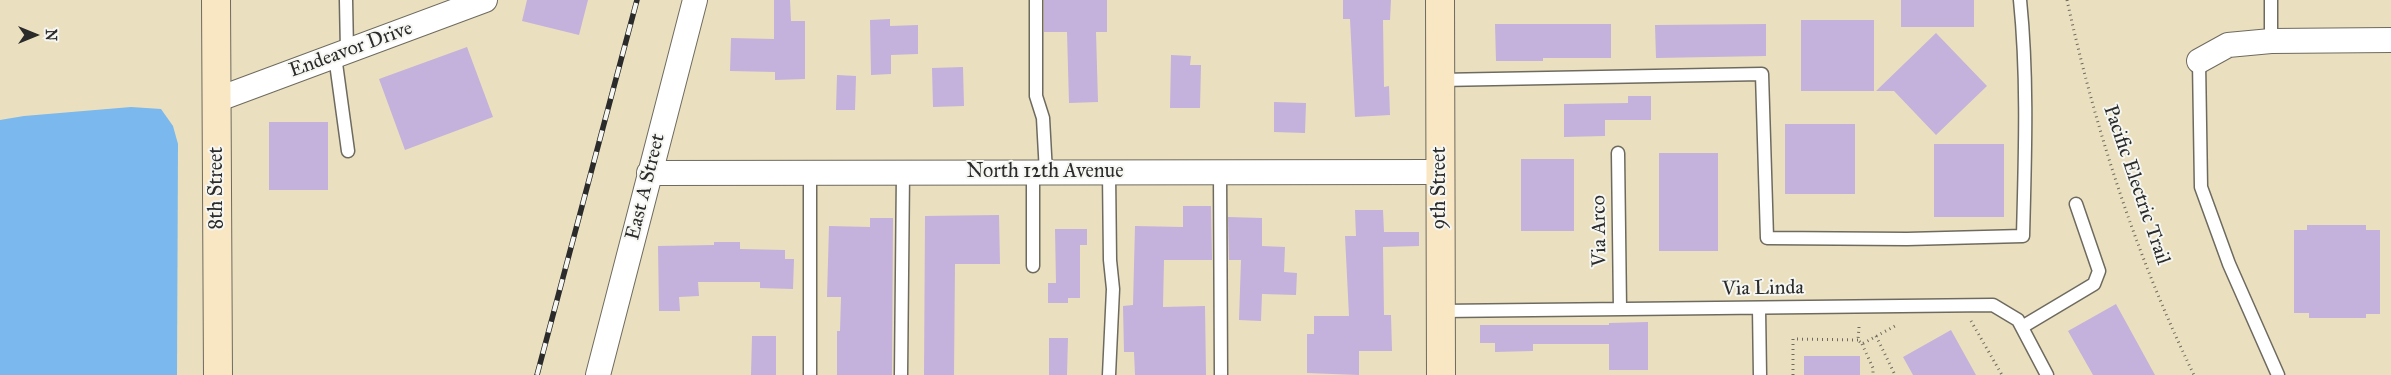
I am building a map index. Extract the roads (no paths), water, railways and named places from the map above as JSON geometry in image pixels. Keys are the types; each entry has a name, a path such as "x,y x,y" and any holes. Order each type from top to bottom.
{"street":[{"name":"8th Street","path":"216,0 218,375"},
{"name":"Endeavor Drive","path":"216,100 485,0"},
{"name":"East A Street","path":"598,375 694,0"},
{"name":"9th Street","path":"1440,0 1441,375"},
{"path":"2199,61 2228,45 2271,41 2391,40"},
{"name":"North 12th Avenue","path":"649,173 1440,172"}],"lane":[{"path":"346,0 341,54 348,151"},
{"path":"1033,266 1043,118 1036,96 1036,0"},
{"path":"1440,80 1762,74 1767,238 1907,239 2023,236 2025,141 2023,34 2020,0"},
{"path":"2271,0 2271,41"},
{"path":"2199,61 2201,187 2229,264 2278,375"},
{"name":"Via Arco","path":"1618,153 1620,309"},
{"path":"901,375 902,172"},
{"path":"1109,172 1110,260 1113,289 1109,375"},
{"path":"1220,172 1221,375"},
{"path":"810,173 810,375"},
{"path":"2022,327 2094,284 2098,271 2076,204"},
{"name":"Via Linda","path":"1441,311 1993,305 2018,320 2047,375"},
{"path":"1759,308 1760,375"}],"water":[{"path":"131,107 161,109 173,126 178,144 177,375 0,375 0,120 24,116"}],"railway":[{"path":"537,375 637,0"}]}
